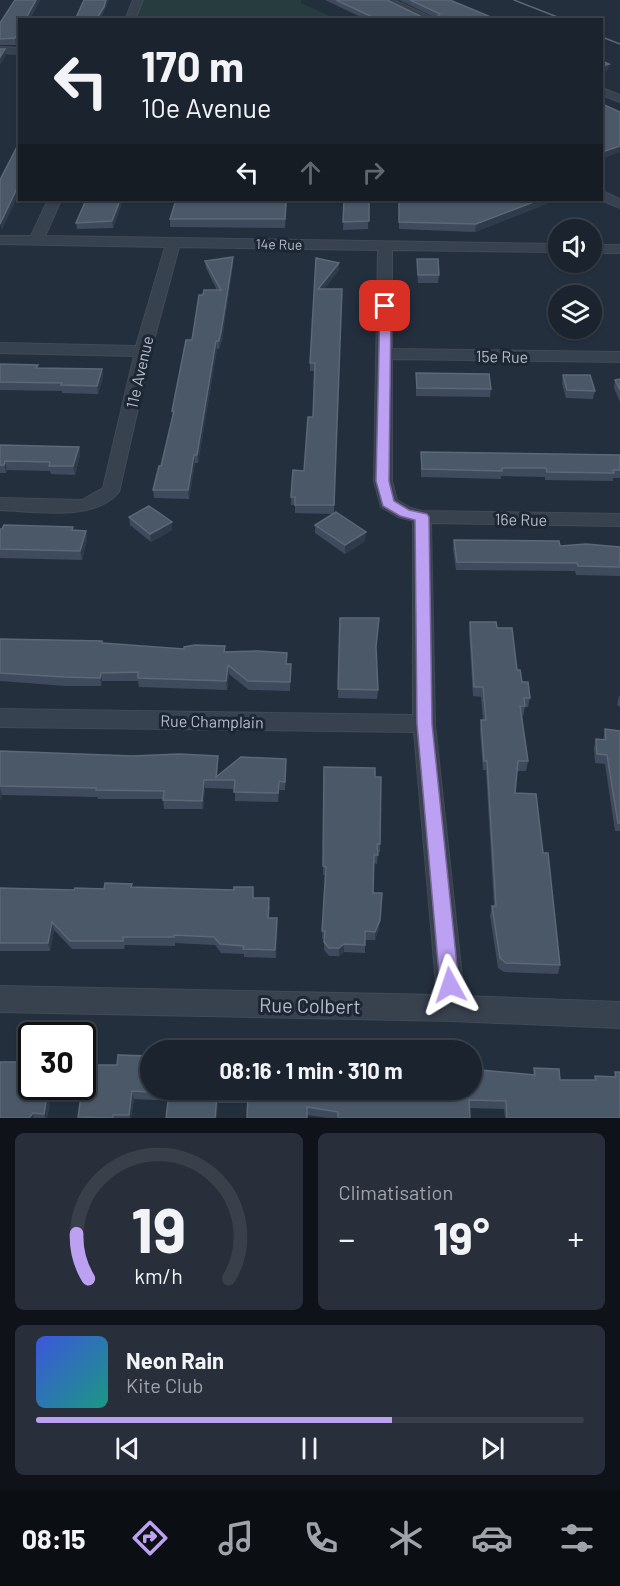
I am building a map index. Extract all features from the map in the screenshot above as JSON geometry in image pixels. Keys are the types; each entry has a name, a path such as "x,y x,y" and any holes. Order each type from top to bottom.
{"street":[{"path":"131,18 138,0"},
{"path":"386,0 427,18"},
{"path":"0,51 18,51"},
{"path":"603,91 620,99"},
{"path":"603,196 620,204"},
{"path":"36,241 54,201"},
{"name":"14e Rue","path":"0,240 548,248"},
{"name":"11e Avenue","path":"0,504 82,506 102,499 113,488 143,351 173,243"},
{"path":"385,246 385,354"},
{"path":"602,249 620,249"},
{"path":"0,348 143,351"},
{"name":"15e Rue","path":"385,354 620,357"},
{"name":"16e Rue","path":"385,354 383,481 388,503 405,513 422,517 620,520"},
{"path":"422,517 424,724 452,1008"},
{"name":"Rue Champlain","path":"0,718 424,724"},
{"name":"Rue Colbert","path":"0,999 452,1008 620,1015"}],"green space":[{"path":"138,0 301,0 301,3 334,18 131,18"}],"building":[{"path":"15,0 36,0 26,18 18,18 18,33 15,38 0,39 0,23"},
{"path":"84,0 106,0 97,18 76,18"},
{"path":"336,0 387,0 422,17 437,17 440,14 410,0 450,0 493,18 375,18"},
{"path":"603,104 620,112 620,146 603,152"},
{"path":"18,145 18,186 0,224 0,180"},
{"path":"86,201 120,201 112,221 76,223"},
{"path":"176,201 286,201 285,219 170,219"},
{"path":"344,201 369,201 369,221 343,222"},
{"path":"399,201 536,201 476,224 399,222"},
{"path":"233,257 221,332 219,341 216,341 197,455 194,455 188,490 153,490 174,411 172,411 186,340 192,340 199,295 203,295 204,290 221,290 205,261"},
{"path":"316,258 339,263 318,289 342,289 334,505 295,505 295,497 291,497 293,470 304,471 308,417 313,417 315,363 310,363"},
{"path":"417,259 438,259 439,275 418,275"},
{"path":"0,364 38,365 36,368 102,369 97,386 61,385 62,383 0,382"},
{"path":"416,373 489,374 491,389 417,388"},
{"path":"563,375 590,375 595,391 567,390"},
{"path":"620,379 620,390 615,380"},
{"path":"0,445 79,447 73,466 49,466 50,462 5,461 4,465 0,465"},
{"path":"421,452 620,455 620,470 613,470 614,473 547,472 546,468 502,468 502,471 422,469"},
{"path":"149,506 172,522 150,534 129,517"},
{"path":"336,512 366,532 345,545 315,525"},
{"path":"4,525 73,527 72,530 86,531 80,551 0,549 0,529"},
{"path":"454,540 559,541 560,546 586,544 620,547 620,567 578,566 577,563 457,562"},
{"path":"340,618 379,618 376,647 378,690 338,689"},
{"path":"470,622 496,622 497,628 512,628 517,670 520,670 522,682 528,682 530,698 524,698 525,706 520,706 528,761 518,761 515,793 536,794 543,853 548,853 560,965 506,963 500,958 492,906 496,906 487,761 484,761 481,720 486,720 483,687 474,687"},
{"path":"0,639 102,641 102,643 184,649 184,647 195,645 225,646 224,652 287,653 286,664 291,664 290,682 248,681 228,665 226,681 138,678 138,672 101,673 100,678 0,673"},
{"path":"605,729 620,731 620,823 618,823 607,755 597,754 596,739 606,740"},
{"path":"0,751 133,756 179,754 218,756 216,777 241,757 286,759 285,782 279,781 278,793 234,792 235,780 204,780 202,801 163,800 164,791 0,786"},
{"path":"324,767 375,768 375,777 381,777 380,844 377,844 378,855 374,855 373,893 382,893 380,920 375,932 365,931 365,945 344,944 339,948 329,948 324,942 325,931 322,931 326,867 323,866"},
{"path":"105,883 132,884 131,887 234,890 234,887 253,887 253,898 269,898 268,918 277,918 275,950 243,949 244,946 220,944 214,937 174,935 174,937 123,937 123,941 70,941 52,922 48,943 0,943 0,888 104,889"},
{"path":"118,1055 140,1056 140,1091 132,1091 129,1115 113,1115 113,1118 78,1117 80,1100 96,1100 96,1065 117,1065"},
{"path":"0,1062 18,1062 18,1100 46,1100 44,1114 33,1113 29,1118 0,1118"},
{"path":"534,1068 559,1069 560,1080 596,1080 595,1076 616,1077 615,1072 620,1072 620,1118 507,1118 506,1101 469,1100 482,1100 482,1070 535,1075"},
{"path":"168,1100 217,1100 215,1118 166,1118"},
{"path":"248,1100 469,1100 470,1118 338,1118 338,1112 307,1107 307,1118 247,1118"}],"tram line":[{"path":"514,0 560,18"},
{"path":"603,37 620,44"}],"route":[{"path":"385,306 383,481 388,503 405,513 422,517 424,724 450,985"}]}
